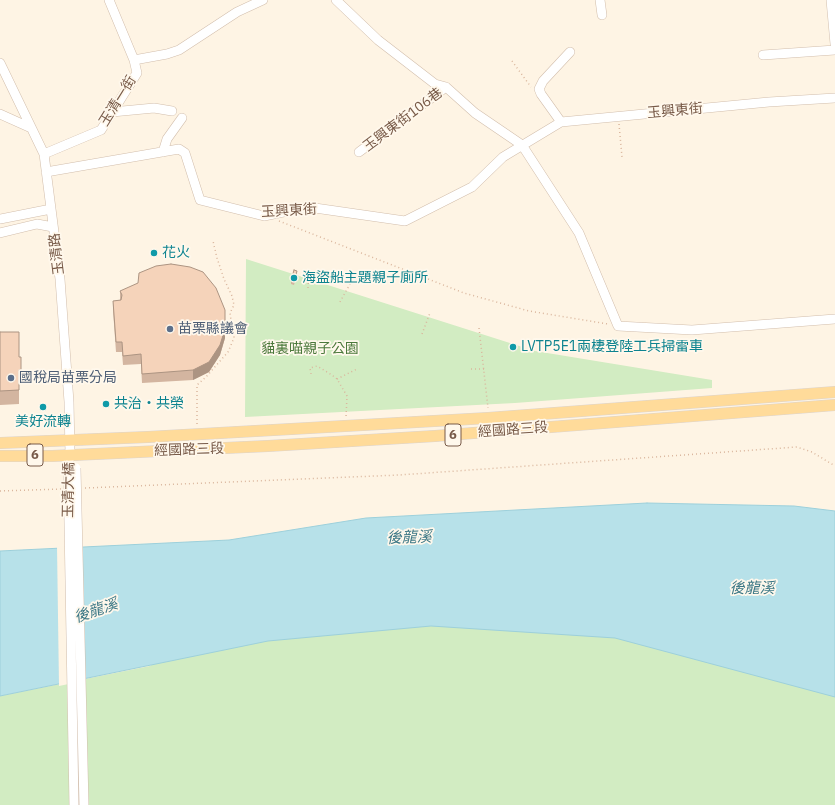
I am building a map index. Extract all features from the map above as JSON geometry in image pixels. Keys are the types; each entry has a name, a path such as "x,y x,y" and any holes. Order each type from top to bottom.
{"main road":[{"name":"經國路三段","path":"70,440 488,418 835,392"},
{"name":"經國路三段","path":"70,454 268,446 412,437 835,405"},
{"name":"6","path":"0,442 70,440"},
{"name":"6","path":"0,456 70,454"}],"street":[{"path":"109,0 134,60"},
{"name":"玉清一街","path":"44,154 101,130 137,73 134,60 167,54 179,50 237,12 263,0"},
{"path":"336,0 378,40 434,84 446,87 475,113 522,146 579,233 618,326 692,330 835,319"},
{"path":"600,0 602,15"},
{"path":"831,0 835,44"},
{"path":"763,55 835,50"},
{"path":"561,122 539,89 542,81 570,52"},
{"name":"玉清路","path":"0,63 44,154 60,278 69,402 70,454"},
{"name":"玉興東街106巷","path":"359,152 446,87"},
{"name":"玉興東街","path":"46,172 179,149 185,152 200,200 264,216 308,207 405,221 472,187 504,157 561,122 769,102 835,98"},
{"path":"112,112 154,108 172,111"},
{"path":"0,114 31,128"},
{"path":"163,152 167,139 182,118"},
{"path":"0,219 51,209"},
{"path":"0,233 37,224 53,227"},
{"name":"玉清大橋","path":"70,454 72,468 84,805"},
{"name":"玉清大橋","path":"72,468 74,805"}],"path":[{"path":"512,61 535,93 540,92"},
{"path":"619,116 622,157"},
{"path":"279,221 464,293 529,311 618,326"},
{"path":"197,425 197,385 228,352 234,338 234,324 231,320 230,313 234,305 217,258 214,240"},
{"path":"308,288 309,270"},
{"path":"340,302 350,284"},
{"path":"422,334 430,313"},
{"path":"480,328 488,408"},
{"path":"311,374 310,368 317,366 337,379 347,396 346,417"},
{"path":"337,379 357,369"},
{"path":"471,369 484,369"},
{"path":"80,488 399,476 797,448 812,452 835,466"},
{"path":"0,491 64,489"}],"green space":[{"name":"貓裏喵親子公園","path":"246,259 535,351 712,380 712,388 515,403 245,417"},
{"path":"835,570 835,805 0,805 0,696 150,666 249,590"}],"water":[{"name":"後龍溪","path":"647,503 794,506 835,511 835,697 615,638 431,626 268,641 0,696 0,551 229,540 366,518"}],"pier":[{"path":"80,545 83,681 59,686 57,546"}],"building":[{"name":"苗栗縣議會","path":"171,264 190,267 203,272 216,288 225,310 225,329 220,345 209,362 193,370 142,374 141,354 123,356 122,342 116,342 113,301 121,300 122,295 120,291 138,283 139,273 156,266"},
{"name":"海盜船主題親子廁所","path":"294,270 297,271 294,282 291,281"},
{"name":"國稅局苗栗分局","path":"0,332 19,332 19,357 21,357 21,370 19,370 19,390 0,391"}],"place":[{"name":"花火","path":"154,253"},
{"name":"海盜船主題親子廁所","path":"294,278"},
{"name":"苗栗縣議會","path":"170,329"},
{"name":"LVTP5E1兩棲登陸工兵掃雷車","path":"513,347"},
{"name":"國稅局苗栗分局","path":"11,378"},
{"name":"共治‧共榮","path":"106,404"},
{"name":"美好流轉","path":"43,407"}]}
